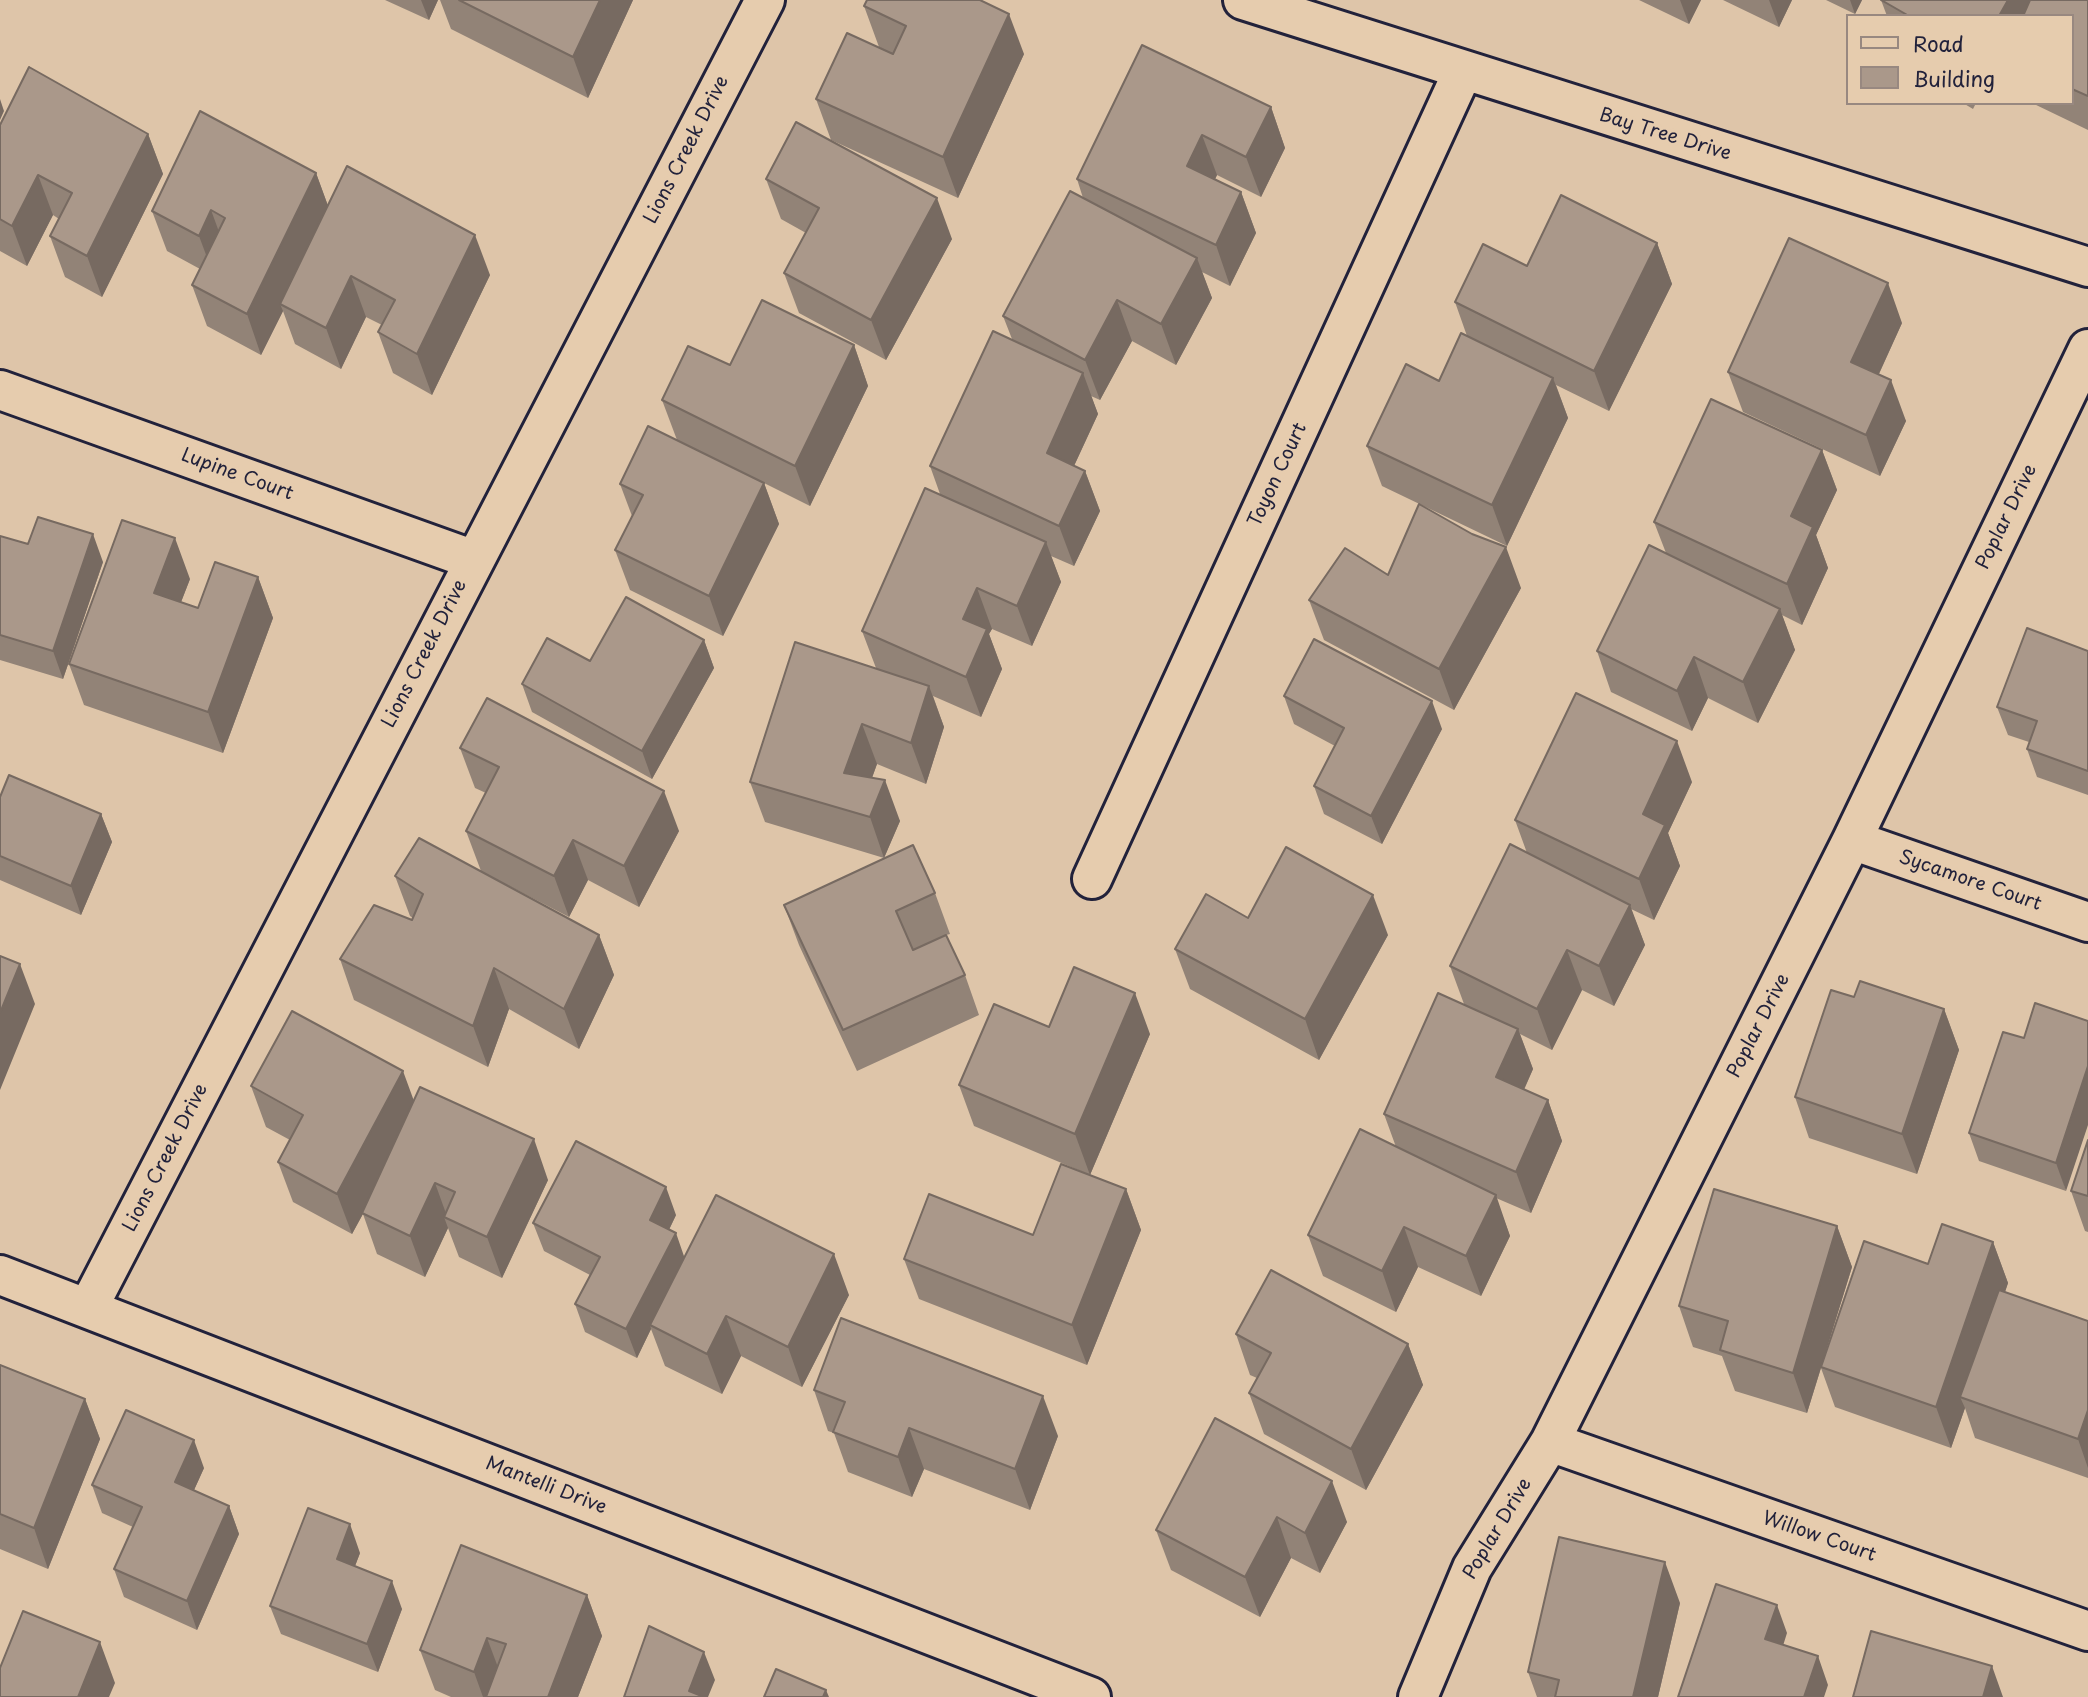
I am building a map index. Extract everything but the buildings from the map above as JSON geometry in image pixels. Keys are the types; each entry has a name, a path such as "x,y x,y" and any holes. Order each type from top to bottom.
{"street":[{"name":"Lions Creek Drive","path":"88,1308 765,0"},
{"name":"Bay Tree Drive","path":"1243,0 2088,267"},
{"name":"Toyon Court","path":"1093,879 1463,71"},
{"name":"Poplar Drive","path":"1418,1697 1472,1568 1550,1443 1852,839 2088,349"},
{"name":"Lupine Court","path":"0,390 474,560"},
{"name":"Sycamore Court","path":"1852,839 2088,922"},
{"name":"Mantelli Drive","path":"0,1275 1091,1697"},
{"name":"Willow Court","path":"1550,1443 2088,1631"}]}
